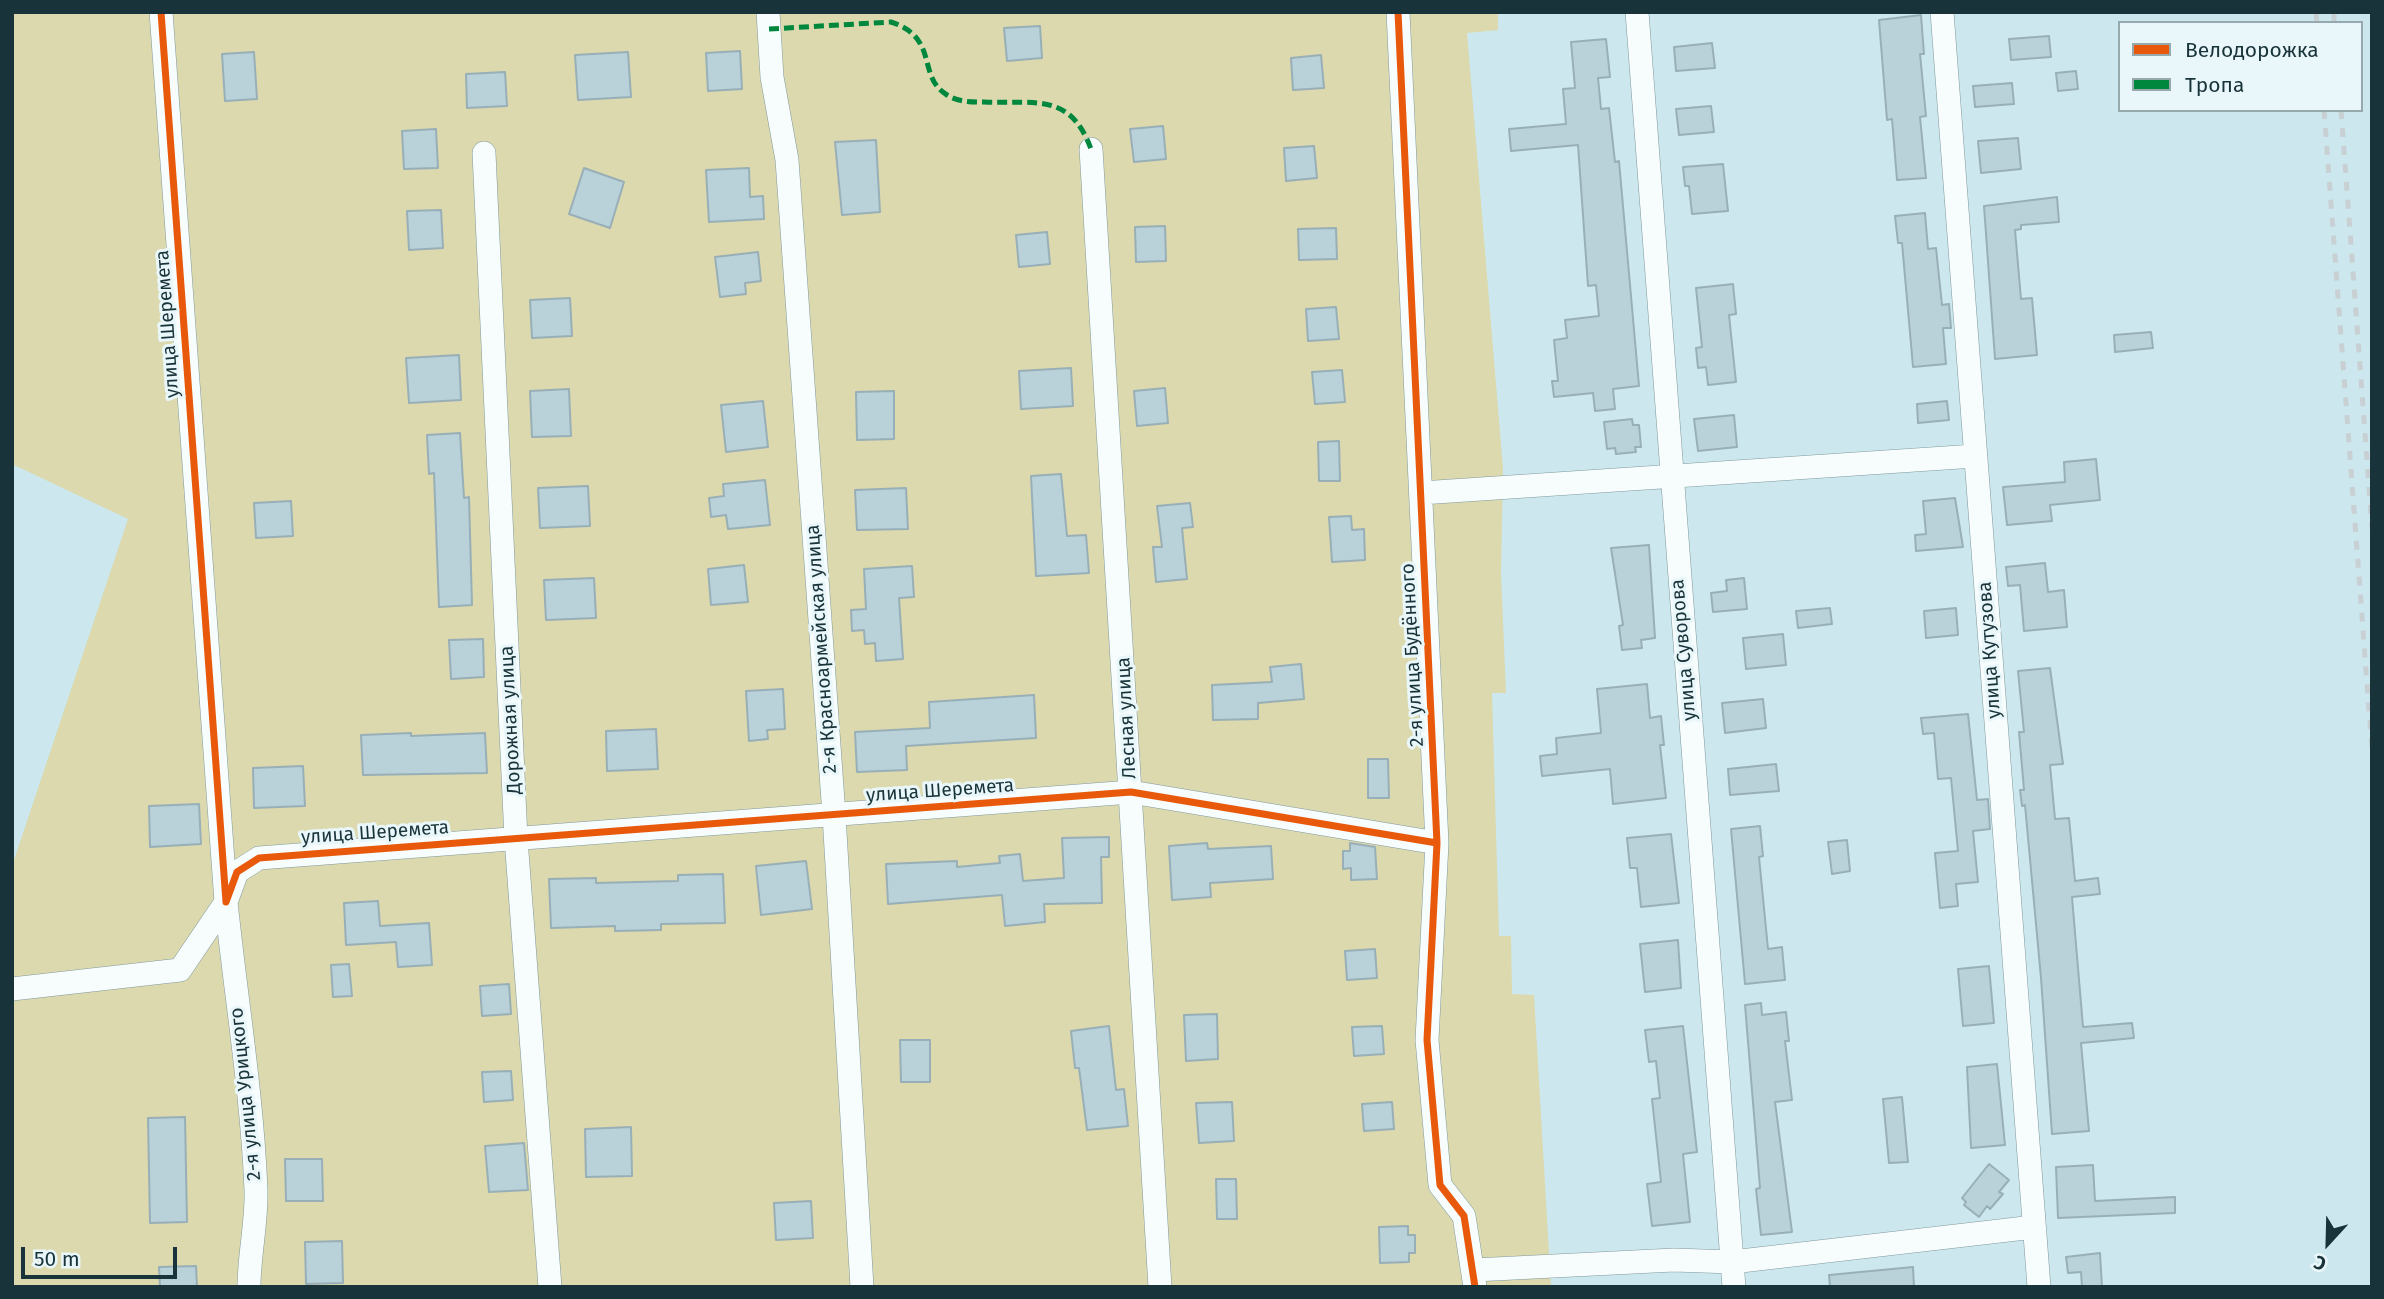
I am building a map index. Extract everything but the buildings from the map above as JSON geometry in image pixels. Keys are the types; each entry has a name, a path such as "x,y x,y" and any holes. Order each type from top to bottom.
{"street":[{"name":"улица Шеремета","path":"160,12 226,902"},
{"name":"2-я Красноармейская улица","path":"768,12 772,77 787,160 834,815 862,1287"},
{"name":"2-я улица Будённого","path":"1398,12 1437,843 1427,1040 1440,1185 1464,1216 1474,1278"},
{"name":"улица Суворова","path":"1637,12 1670,474 1734,1287"},
{"name":"улица Кутузова","path":"1942,12 2039,1287"},
{"name":"Лесная улица","path":"1091,149 1160,1287"},
{"name":"Дорожная улица","path":"484,153 516,839 550,1287"},
{"path":"1422,493 1670,474 1975,456"},
{"name":"улица Шеремета","path":"226,902 237,872 259,858 1131,792 1437,843"},
{"path":"12,989 180,970 226,902"},
{"name":"2-я улица Урицкого","path":"226,902 238,1018 246,1060 256,1193 249,1287"},
{"path":"1474,1278 1674,1260 1732,1262 2035,1227"}],"shaded area":[{"path":"12,12 1498,12 1498,30 1467,33 1503,469 1501,574 1506,693 1492,693 1499,936 1511,936 1512,994 1534,995 1551,1287 12,1287 12,866 128,519 12,464"}],"railway":[{"path":"2316,12 2317,21"},
{"path":"2334,12 2334,21"},
{"path":"2324,112 2372,750"},
{"path":"2341,112 2372,528"}],"marked path":[{"path":"769,29 891,22 916,37 932,78 947,95 969,102 1049,105 1073,118 1083,131 1091,149"}],"cycle path":[{"path":"161,12 226,902 237,872 259,858 1131,792 1437,843"},
{"path":"1398,12 1437,843 1427,1040 1440,1185 1464,1216 1475,1287"}]}
